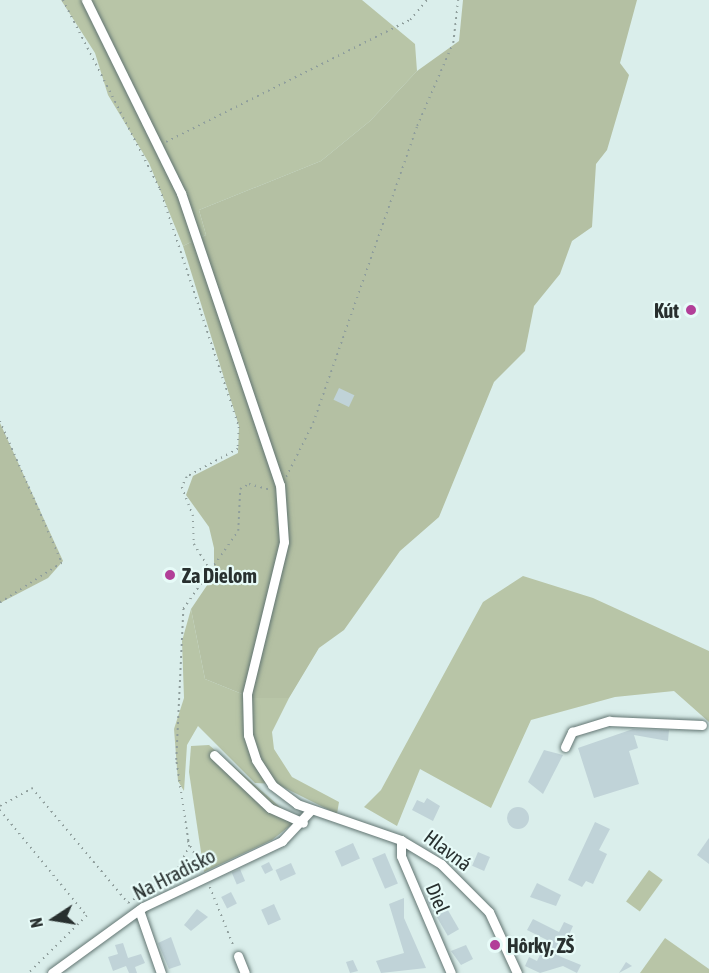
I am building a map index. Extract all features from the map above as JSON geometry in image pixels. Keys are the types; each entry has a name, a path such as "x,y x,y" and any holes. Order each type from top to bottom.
{"street":[{"name":"Hlavná","path":"86,0 159,145 230,330 280,485 284,542 246,715 251,748 263,773 283,795 312,810 401,840 441,864 481,903 517,973"},
{"path":"565,747 572,732 609,721 702,725"},
{"path":"214,755 270,808 303,823"},
{"name":"Na Hradisko","path":"52,973 139,910 282,841 303,823 312,810"},
{"name":"Diel","path":"401,840 401,856 448,972"},
{"path":"139,910 161,973"},
{"path":"237,956 245,973"}],"path":[{"path":"63,0 160,189 239,427 238,449 187,477 182,487 193,515 194,544 211,571"},
{"path":"159,145 410,20 427,0"},
{"path":"292,470 453,43 458,0"},
{"path":"0,421 62,563 0,603"},
{"path":"0,806 32,788 128,903 175,873 188,854 176,760 183,609 238,531 240,489 280,485"},
{"path":"0,810 87,916 29,973"},
{"path":"188,840 206,877 237,956"}],"green space":[{"path":"61,0 362,0 415,44 417,71 370,121 321,161 199,210 206,235 183,246 149,163 108,95 95,53"},
{"path":"463,0 637,0 620,63 629,75 607,150 596,164 592,227 572,241 560,274 534,306 525,351 494,382 439,517 400,551 344,630 319,648 289,698 252,698 205,679 191,609 214,575 214,548 209,527 186,495 193,476 238,453 239,426 183,246 206,235 199,210 321,161 370,121 417,71 459,41"},
{"path":"0,423 63,561 48,578 0,603"},
{"path":"523,576 593,598 709,651 709,722 674,691 615,697 531,720 491,808 420,769 397,826 364,807 381,790 483,602"},
{"path":"191,609 205,679 252,698 289,698 272,732 274,749 292,777 339,802 337,814 277,784 255,783 198,726 187,745 184,791 178,781 174,729 184,698 182,641"},
{"path":"209,745 296,821 272,840 204,872 189,772 191,746"},
{"path":"649,870 663,880 640,912 626,902"},
{"path":"665,938 709,969 709,973 640,973"}],"building":[{"path":"339,388 354,395 349,407 334,400"},
{"path":"633,729 669,730 668,741 634,735 638,748 629,751 639,784 594,798 578,748"},
{"path":"544,750 563,755 543,794 528,782"},
{"path":"427,798 440,806 433,821 412,810 417,800 424,803"},
{"path":"518,807 526,810 529,818 526,826 518,829 510,826 507,818 510,810"},
{"path":"595,822 610,829 599,850 607,854 593,884 586,881 582,887 568,880"},
{"path":"709,838 709,864 697,855"},
{"path":"353,843 360,859 342,867 335,851"},
{"path":"478,852 490,857 484,871 472,866"},
{"path":"385,853 398,883 385,889 372,858"},
{"path":"269,862 273,870 265,874 261,866"},
{"path":"291,863 296,874 280,881 275,870"},
{"path":"240,869 245,881 237,884 232,873"},
{"path":"537,883 561,895 556,906 530,897"},
{"path":"231,892 237,904 227,909 221,897"},
{"path":"438,893 459,929 448,936 427,900"},
{"path":"404,898 404,918 426,968 381,973 376,961 404,953 389,904"},
{"path":"274,904 281,920 268,925 261,910"},
{"path":"197,909 208,917 191,931 184,925"},
{"path":"533,919 559,932 564,922 573,926 559,956 581,965 577,973 563,966 540,973 525,966 529,957 537,961 547,940 527,930"},
{"path":"171,937 181,965 169,969 158,943"},
{"path":"123,943 128,958 141,954 145,963 135,967 137,973 129,973 126,966 113,971 108,957 118,954 115,945"},
{"path":"466,945 473,959 461,965 451,951"},
{"path":"353,960 358,971 350,973 346,962"},
{"path":"626,962 632,966 619,973"}],"place":[{"name":"Kút","path":"691,310"},
{"name":"Za Dielom","path":"170,575"},
{"name":"Hôrky, ZŠ","path":"495,945"}]}
